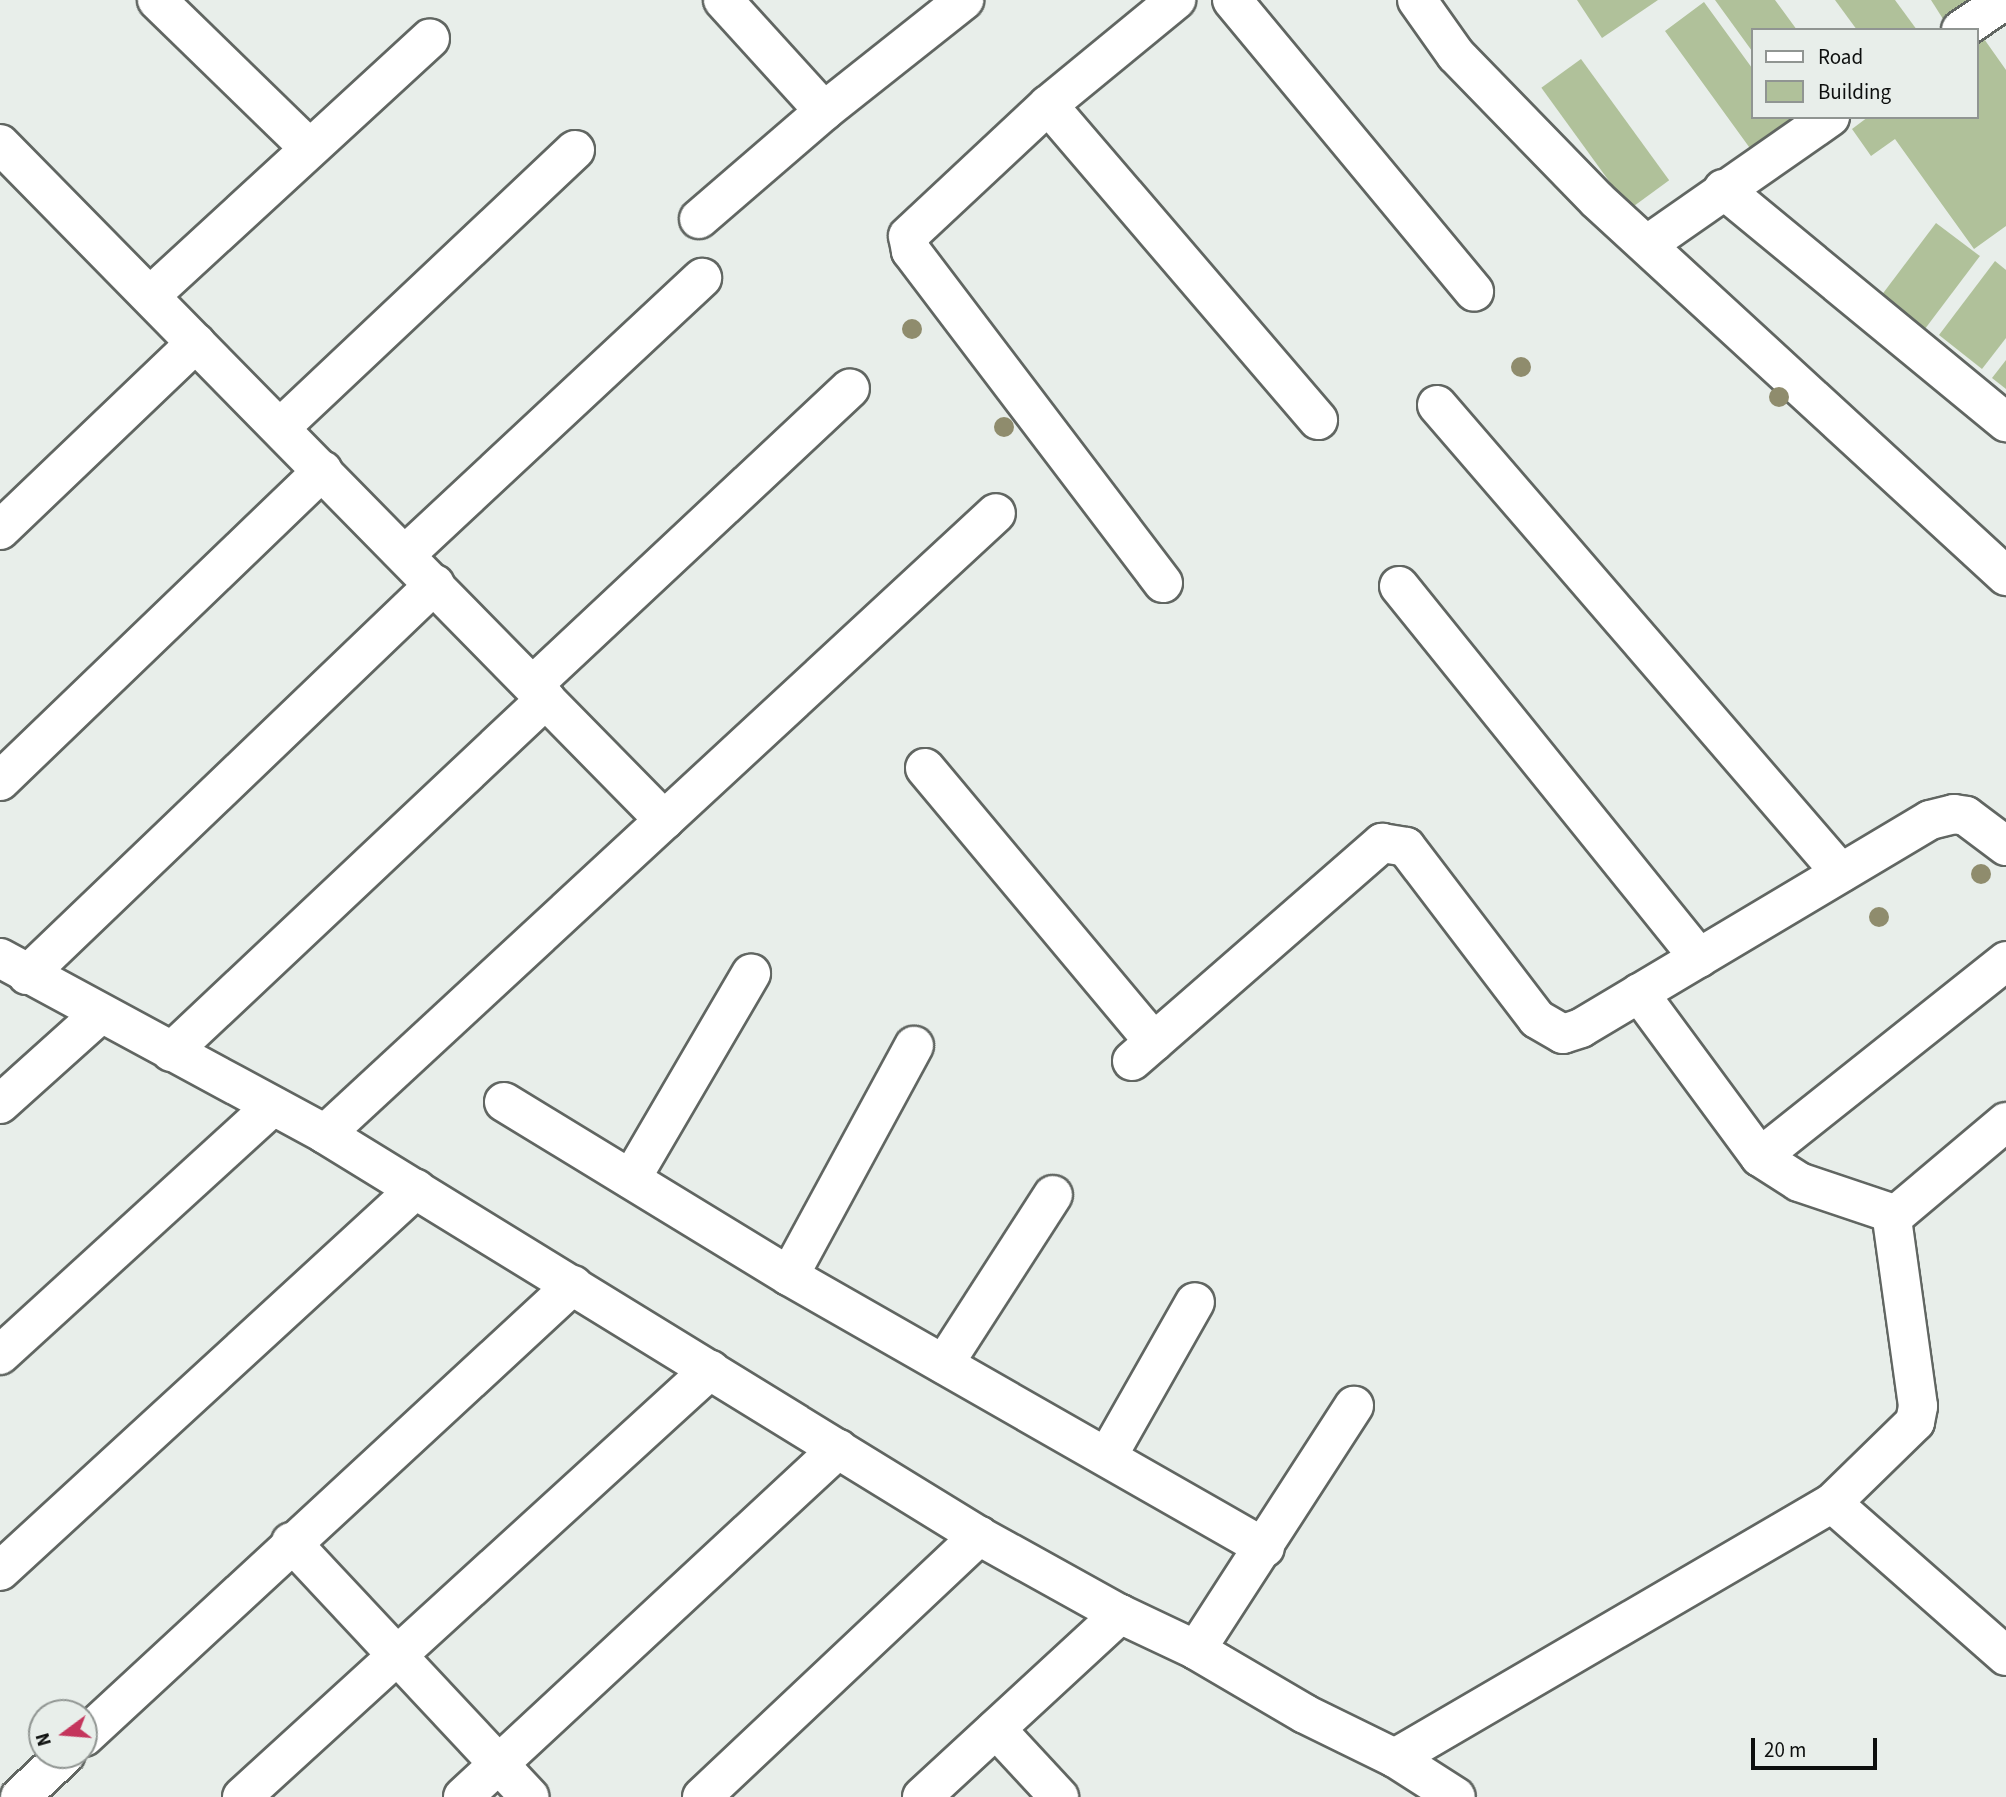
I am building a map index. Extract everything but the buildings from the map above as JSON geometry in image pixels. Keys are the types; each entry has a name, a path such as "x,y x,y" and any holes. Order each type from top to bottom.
{"street":[{"path":"158,0 309,148"},
{"path":"723,0 824,111"},
{"path":"699,219 824,111 964,0"},
{"path":"1163,583 909,244 908,236 1048,105 1175,0"},
{"path":"1232,0 1474,292"},
{"path":"1417,0 1456,55 1598,200 2006,576"},
{"path":"1964,28 2005,0"},
{"path":"151,295 429,38"},
{"path":"1048,105 1318,419"},
{"path":"1648,244 1723,189 1827,119"},
{"path":"0,144 406,554 664,820"},
{"path":"281,428 575,150"},
{"path":"1723,189 2006,422"},
{"path":"406,554 702,278"},
{"path":"0,530 197,343"},
{"path":"171,1052 850,388"},
{"path":"1437,405 1841,873"},
{"path":"0,781 323,470"},
{"path":"325,1134 996,513"},
{"path":"435,584 13,967 325,1134 979,1536 1120,1614 1196,1650 1305,1714 1395,1758 1456,1797"},
{"path":"1399,586 1699,958"},
{"path":"925,768 1143,1051 1382,843 1406,847 1549,1030 1563,1034 1581,1028 1930,820 1954,814 1966,816 2006,846"},
{"path":"1760,1157 2006,961"},
{"path":"631,1179 751,974"},
{"path":"1639,993 1760,1157 1798,1182 1894,1214"},
{"path":"0,1104 99,1014"},
{"path":"789,1276 914,1046"},
{"path":"504,1102 789,1276 1265,1548"},
{"path":"0,1355 272,1106"},
{"path":"1395,1758 1832,1503 1917,1416 1890,1224 1894,1214 2006,1122"},
{"path":"0,1571 416,1189"},
{"path":"944,1364 1053,1195"},
{"path":"98,1724 291,1542 573,1285"},
{"path":"1107,1457 1195,1303"},
{"path":"242,1797 710,1370"},
{"path":"1196,1650 1265,1548 1354,1406"},
{"path":"463,1797 838,1449"},
{"path":"1832,1503 2006,1656"},
{"path":"702,1797 979,1536"},
{"path":"291,1542 400,1653 530,1797"},
{"path":"922,1797 1120,1614"},
{"path":"996,1729 1059,1797"},
{"path":"20,1797 50,1769"}]}
